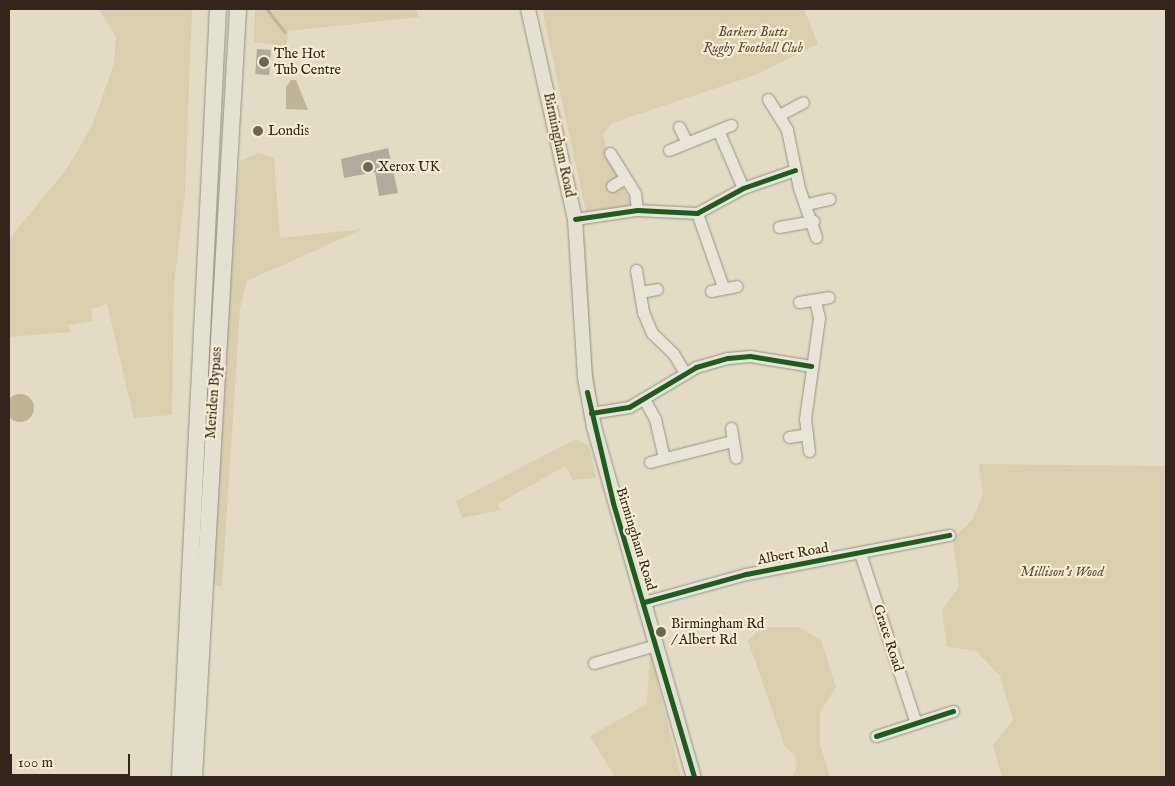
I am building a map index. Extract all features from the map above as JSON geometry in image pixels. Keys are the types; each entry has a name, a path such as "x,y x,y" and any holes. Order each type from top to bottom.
{"highway":[{"name":"Meriden Bypass","path":"180,777 218,9"},
{"name":"Meriden Bypass","path":"194,777 238,9"}],"main road":[{"name":"Birmingham Road","path":"528,9 575,219 591,413 694,777"}],"street":[{"path":"768,99 780,115 795,170 813,221 816,237"},
{"path":"780,115 803,102"},
{"path":"669,150 686,140 731,125"},
{"path":"679,127 686,140"},
{"path":"718,130 743,188"},
{"path":"610,153 635,193 637,210"},
{"path":"575,219 637,210 697,213 743,188 795,170"},
{"path":"612,186 626,178"},
{"path":"807,204 829,199"},
{"path":"697,213 723,287"},
{"path":"779,227 813,221"},
{"path":"636,270 640,292 652,333 673,353 685,373"},
{"path":"711,291 723,287 737,286"},
{"path":"640,292 657,289"},
{"path":"799,302 829,297"},
{"path":"809,451 807,434 811,366 819,318 815,300"},
{"path":"591,413 629,407 685,373 750,356 811,366"},
{"path":"644,399 655,419 664,457"},
{"path":"731,428 736,458"},
{"path":"789,437 807,434"},
{"path":"650,462 732,441"},
{"name":"Albert Road","path":"644,602 746,574 949,535"},
{"name":"Grace Road","path":"860,553 916,723"},
{"path":"594,663 656,644"},
{"path":"876,736 953,711"}],"green space":[{"path":"99,9 192,9 185,193 174,285 172,415 134,418 107,304 91,309 93,321 68,325 71,332 9,337 9,239 66,170 92,126 114,63 116,37"},
{"path":"255,9 416,9 419,17 288,31 286,46 254,42"},
{"name":"Barkers Butts Rugby Football Club","path":"542,9 804,9 818,44 758,74 612,123 603,134 609,161 632,205 586,212"},
{"path":"258,153 274,158 280,238 363,229 247,281 240,309 222,587 213,584 231,252 240,161"},
{"path":"584,229 592,362 598,404 592,384"},
{"path":"576,439 589,446 596,478 573,480 565,466 498,504 501,510 462,518 456,501"},
{"name":"Millison's Wood","path":"979,464 1166,466 1166,777 1002,777 993,745 1013,720 1000,676 976,651 947,647 942,610 959,587 953,539 973,519 983,494"},
{"path":"762,627 798,627 821,640 836,687 820,712 820,744 830,777 792,777 797,766 794,754 785,747 748,641"},
{"path":"650,652 681,777 615,777 590,736 647,704"}],"shaded area":[{"path":"291,80 296,80 308,110 286,109 286,87"},
{"path":"20,394 30,398 34,408 30,418 20,422 10,418 6,408 10,398"}],"building":[{"name":"The Hot Tub Centre","path":"257,49 271,50 269,75 255,74"},
{"name":"Xerox UK","path":"388,148 398,193 379,196 375,172 344,178 341,159"}],"waterway":[{"path":"267,9 285,32"}],"cycle path":[{"path":"575,219 637,210 697,213 743,188 795,170"},
{"path":"591,413 629,407 696,367 728,358 750,356 811,366"},
{"path":"587,392 613,503 694,777"},
{"path":"644,602 746,574 949,535"},
{"path":"876,736 953,711"}],"place":[{"name":"The Hot Tub Centre","path":"264,62"},
{"name":"Londis","path":"258,131"},
{"name":"Xerox UK","path":"368,167"},
{"name":"Birmingham Rd / Albert Rd","path":"661,632"}]}
